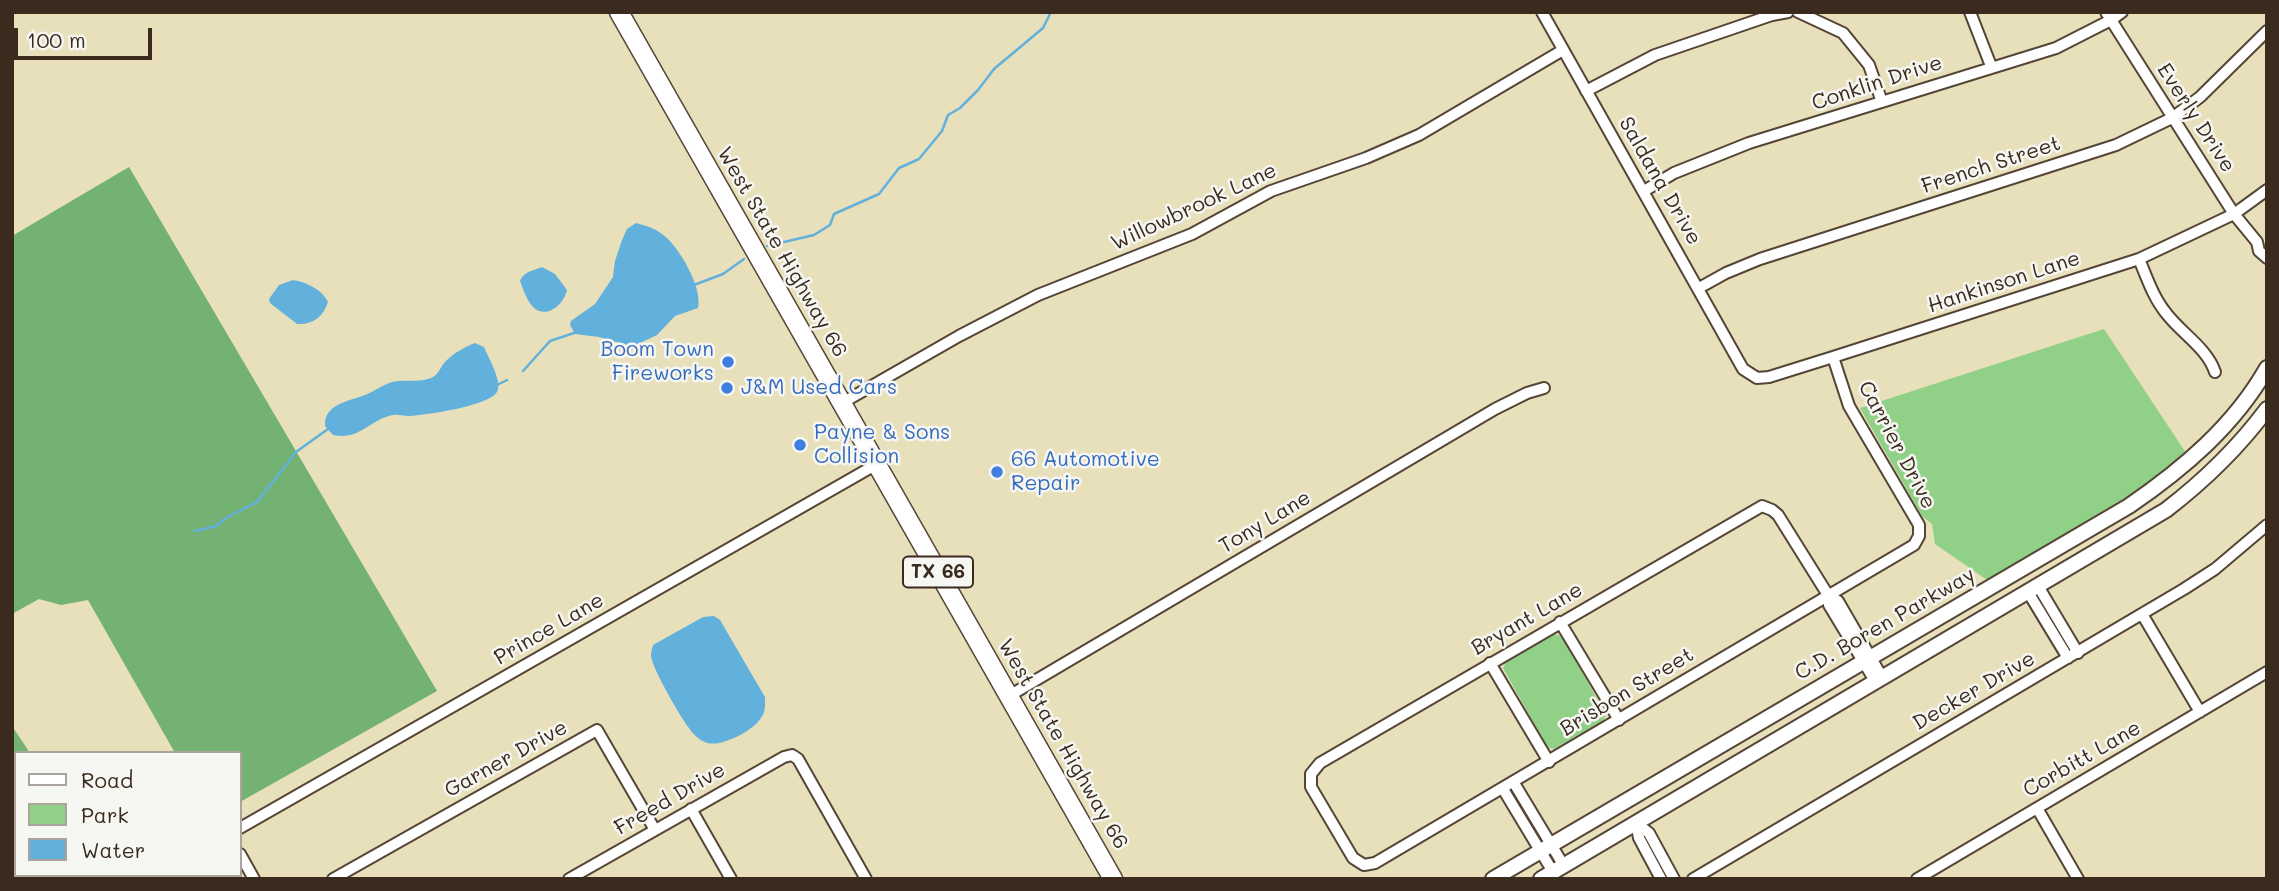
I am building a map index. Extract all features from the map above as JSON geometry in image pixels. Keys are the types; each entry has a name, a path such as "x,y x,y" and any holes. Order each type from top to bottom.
{"main road":[{"name":"West State Highway 66","path":"619,12 1113,879"}],"street":[{"name":"Saldana Drive","path":"1542,12 1744,369"},
{"path":"1586,91 1655,55 1788,12"},
{"path":"1798,12 1843,33 1869,65 1882,102"},
{"path":"1970,12 1991,66"},
{"name":"Conklin Drive","path":"1644,191 1674,173 1749,143 2056,48 2108,16 2122,12"},
{"name":"Everly Drive","path":"2108,16 2234,214 2262,245 2259,251 2267,258"},
{"name":"French Street","path":"1699,288 1760,259 2116,145 2172,118 2200,97 2267,32"},
{"name":"Willowbrook Lane","path":"842,403 1038,295 1192,234 1270,191 1347,165 1419,135 1563,50"},
{"name":"Hankinson Lane","path":"1744,369 1752,376 1763,378 2139,259 2234,214 2267,190"},
{"path":"2139,259 2163,310 2210,358 2215,372"},
{"name":"Carrier Drive","path":"1833,357 1849,406 1919,525 1919,536 1909,548"},
{"name":"C.D. Boren Parkway","path":"1493,879 2129,506 2167,479 2206,445 2235,414 2267,368"},
{"name":"Tony Lane","path":"1009,696 1495,409 1527,393 1544,388"},
{"name":"C.D. Boren Parkway","path":"1553,872 2176,503 2220,464 2246,437 2267,409"},
{"name":"Prince Lane","path":"242,827 877,464"},
{"name":"Bryant Lane","path":"1364,865 1353,858 1311,787 1311,774 1321,763 1560,622 1756,508 1767,507 1779,516 1828,595"},
{"name":"Decker Drive","path":"1693,879 2215,569 2267,525"},
{"name":"Brisbon Street","path":"1364,865 1375,863 1514,783 1909,548"},
{"path":"2033,589 2073,655"},
{"path":"1828,595 1829,605 1879,679"},
{"path":"2142,614 2200,712"},
{"path":"1560,622 1619,720"},
{"path":"1490,663 1549,762"},
{"name":"Corbitt Lane","path":"1917,879 2267,672"},
{"name":"Garner Drive","path":"333,879 597,730 655,830"},
{"name":"Freed Drive","path":"569,879 784,757 792,755 798,759 866,879"},
{"path":"1514,783 1547,847 1553,872"},
{"path":"1503,789 1547,847"},
{"path":"1624,802 1661,879"},
{"path":"2038,808 2077,879"},
{"path":"691,809 731,879"},
{"path":"1636,823 1649,833 1674,879"},
{"path":"242,858 254,879"},
{"path":"589,867 595,879"}],"green space":[{"path":"129,167 437,691 242,801 242,751 174,751 88,600 61,605 39,599 12,614 12,236"},
{"path":"2104,329 2188,456 2152,485 1990,582 1935,544 1932,524 1922,516 1860,408"},
{"path":"1553,634 1562,636 1606,715 1603,721 1554,749 1547,747 1503,668 1506,662"},
{"path":"12,726 29,751 14,751 12,865"}],"water":[{"path":"636,223 659,232 676,248 693,279 699,300 698,308 675,316 657,335 638,344 627,345 575,334 570,325 571,321 595,304 613,277 622,240 627,229"},
{"path":"542,267 555,274 567,290 559,305 544,312 533,307 520,281 526,273"},
{"path":"293,280 314,287 328,302 320,316 313,321 297,324 270,303 269,299 279,285"},
{"path":"475,343 484,347 497,376 498,388 492,397 442,412 385,417 351,435 333,435 325,426 333,408 389,383 433,377 450,357"},
{"path":"714,616 720,620 765,697 765,705 763,715 751,728 735,738 711,744 698,738 685,723 661,681 651,656 653,645 703,617"}],"waterway":[{"path":"767,246 814,235 830,225 834,214 879,194 899,168 919,159 942,131 948,115 960,108 994,69 1043,28 1051,12"},
{"path":"694,285 723,274 744,259"},
{"path":"523,371 550,341 574,333"},
{"path":"497,385 507,380"},
{"path":"195,531 216,526 257,502 296,452 328,429"}],"place":[{"name":"Boom Town Fireworks","path":"728,362"},
{"name":"J&M Used Cars","path":"727,388"},
{"name":"Payne & Sons Collision","path":"800,445"},
{"name":"66 Automotive Repair","path":"997,472"}]}
